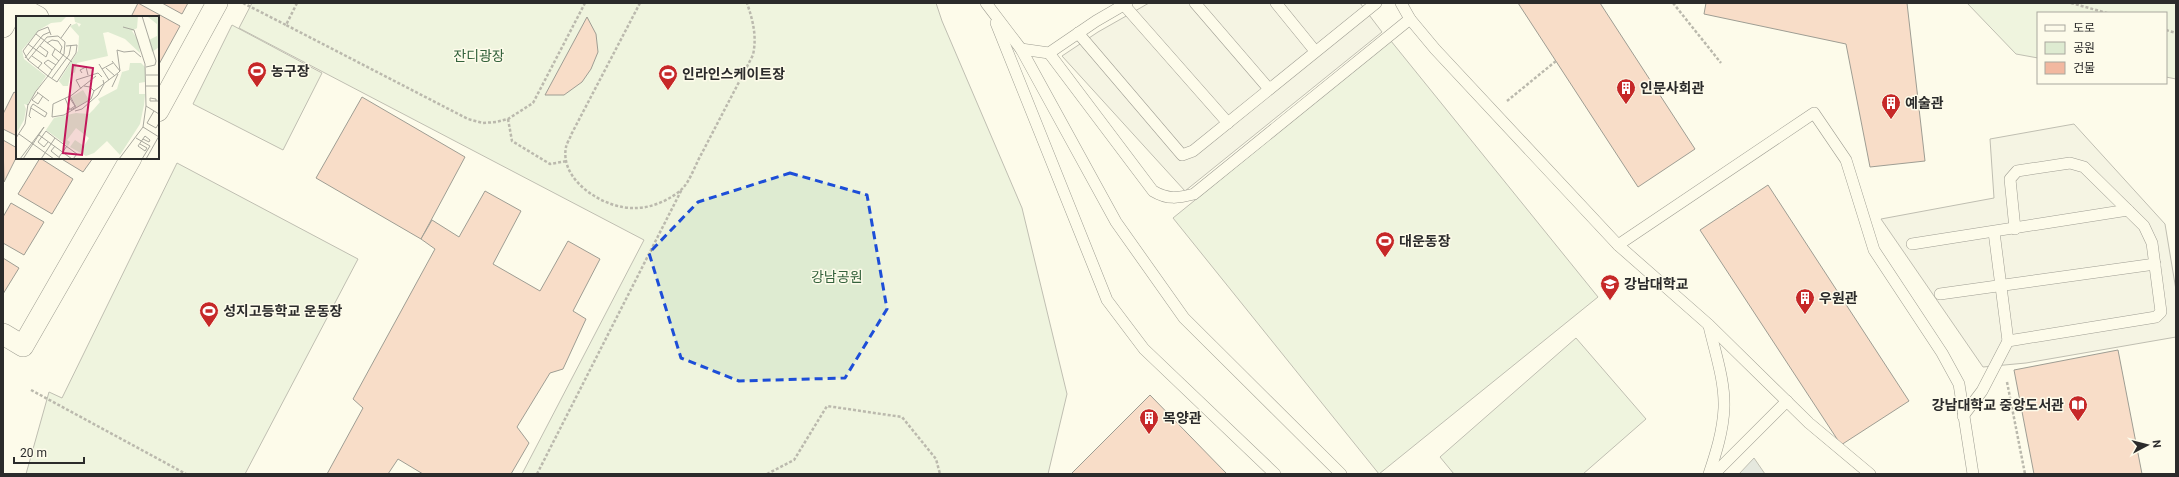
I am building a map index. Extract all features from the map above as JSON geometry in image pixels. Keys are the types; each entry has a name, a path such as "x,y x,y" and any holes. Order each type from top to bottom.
{"street":[{"path":"159,107 165,84 217,3"},
{"path":"3,27 15,4 36,16"},
{"path":"3,334 23,346 130,159"}],"lane":[{"path":"1195,3 1269,89"},
{"path":"1276,3 1315,51"},
{"path":"1078,33 1182,155 1193,151 1376,3"},
{"path":"1401,3 1410,19 1493,111 1618,245 1709,325 1787,401 1870,474"},
{"path":"1021,49 1049,53 1125,4 1228,123"},
{"path":"988,6 1021,49 1116,222 1184,318 1342,474"},
{"path":"988,6 1107,300 1144,349 1275,474"},
{"path":"1049,53 1153,191 1164,198 1177,198 1194,194 1410,19"},
{"path":"1618,245 1814,113 1846,160 1874,250 1942,353 1959,384 1973,474"},
{"path":"2008,341 2156,317 2161,312 2152,243 2144,226 2084,167 2070,163 2017,171 2010,179 2015,229"},
{"path":"1912,244 2128,210"},
{"path":"1964,416 1982,391 2008,341 1994,232"},
{"path":"1940,294 2155,264"},
{"path":"1709,325 1719,368 1724,407 1718,447 1709,474"},
{"path":"1714,474 1787,401"}],"path":[{"path":"243,3 468,118 483,123 508,119 533,103 585,3"},
{"path":"286,25 297,3"},
{"path":"640,3 572,133 566,148 567,161 572,174 582,187 597,197 616,206 636,208 659,204 683,188"},
{"path":"537,474 683,188 754,56 756,41 754,24 747,3"},
{"path":"1673,3 1721,63"},
{"path":"2071,3 2103,12"},
{"path":"1493,111 1556,61"},
{"path":"508,119 512,141 550,164 567,161"},
{"path":"2001,352 2025,474"},
{"path":"31,390 186,474"},
{"path":"767,474 794,460 826,406 902,417 936,459 940,474"}],"highlighted area":[{"path":"790,173 867,195 887,309 845,378 739,381 681,358 649,253 698,202"}],"green space":[{"name":"강남공원","path":"252,3 936,3 942,21 1022,208 1067,394 1048,474 522,474 644,240 239,28"},
{"path":"1967,3 2176,3 2176,79 2167,77 2167,12 2037,12 2037,58 2016,54"},
{"name":"농구장","path":"232,25 322,73 283,150 193,104"},
{"name":"대운동장","path":"1391,41 1598,297 1379,474 1173,218"},
{"name":"성지고등학교 운동장","path":"177,163 358,259 245,474 26,474 49,392 62,398"},
{"path":"1576,338 1646,419 1583,474 1454,474 1440,457"}],"shaded area":[{"path":"1149,3 1360,3 1382,32 1185,191 1062,56 1098,32"},
{"path":"2074,124 2165,224 2176,290 2176,337 2026,363 1983,367 1881,219 1994,198 1990,139"},
{"path":"1754,458 1765,474 1739,474"}],"building":[{"path":"138,3 180,26 159,64 159,16 132,16"},
{"path":"162,3 188,3 182,14"},
{"name":"인문사회관","path":"1518,3 1600,3 1695,149 1638,187"},
{"name":"예술관","path":"1706,3 1907,3 1925,161 1870,167 1846,44 1704,14"},
{"path":"587,17 596,34 598,52 591,69 582,82 564,95 545,95"},
{"path":"14,92 16,93 16,136 3,129 3,114"},
{"path":"362,97 465,157 421,239 316,178"},
{"path":"3,140 16,147 16,158 4,182"},
{"path":"39,159 73,179 52,214 18,194"},
{"path":"62,159 92,159 83,172"},
{"name":"우원관","path":"1768,185 1909,401 1841,445 1700,230"},
{"path":"485,191 521,211 493,264 540,291 568,241 600,259 573,311 586,319 563,369 550,373 517,427 529,443 511,474 423,474 398,459 388,474 327,474 363,408 353,399 435,249 421,239 432,220 459,237"},
{"path":"11,203 44,222 24,255 3,243 3,217"},
{"path":"3,258 19,268 3,294"},
{"name":"강남대학교 중앙도서관","path":"2118,350 2142,474 2034,474 2014,370"},
{"name":"목양관","path":"1150,395 1227,474 1071,474"}],"place":[{"name":"농구장","path":"257,88"},
{"name":"인라인스케이트장","path":"668,91"},
{"name":"인문사회관","path":"1626,105"},
{"name":"예술관","path":"1891,120"},
{"name":"대운동장","path":"1385,258"},
{"name":"강남대학교","path":"1610,301"},
{"name":"우원관","path":"1805,315"},
{"name":"성지고등학교 운동장","path":"209,328"},
{"name":"강남대학교 중앙도서관","path":"2078,422"},
{"name":"목양관","path":"1149,435"}],"park label":[{"name":"잔디광장","path":"479,56"}]}
